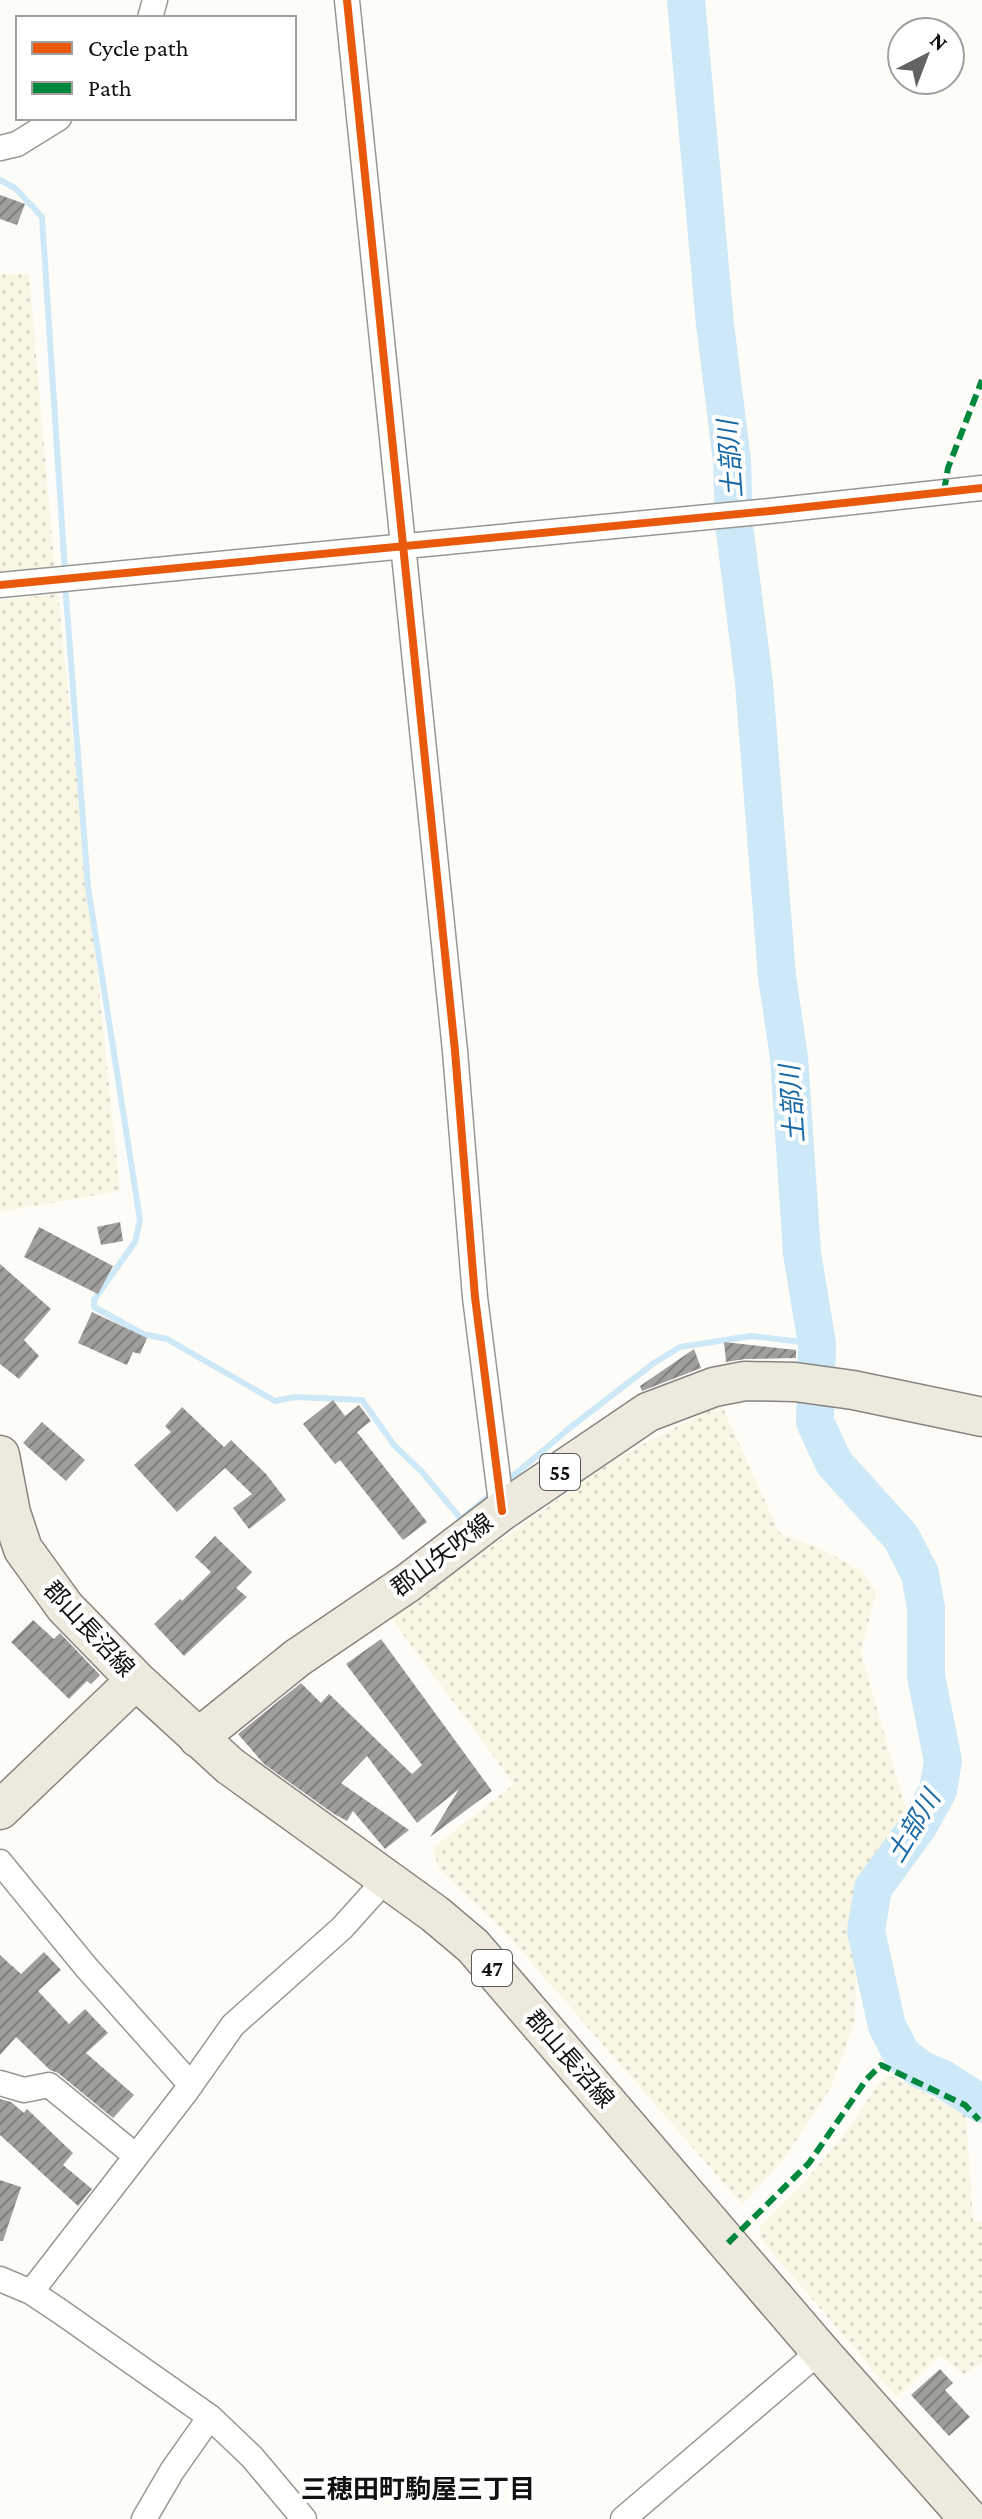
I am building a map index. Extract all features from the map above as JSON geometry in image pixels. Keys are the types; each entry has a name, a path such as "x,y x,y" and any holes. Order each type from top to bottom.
{"main road":[{"name":"郡山矢吹線","path":"198,1738 297,1658 409,1582 502,1511 648,1412 714,1387 745,1381 795,1382 853,1390 982,1417"},
{"name":"郡山長沼線","path":"0,1455 11,1513 23,1549 65,1607 136,1680 230,1766 435,1914 473,1946 820,2351 969,2519"},
{"path":"0,1810 136,1680"}],"street":[{"path":"347,0 404,545 437,902 455,1051 475,1297 502,1511"},
{"path":"0,148 17,144 56,120"},
{"path":"0,585 982,488"},
{"path":"0,1862 86,1967 191,2085"},
{"path":"31,2292 191,2085 233,2025 342,1928 386,1879"},
{"path":"0,2083 24,2090 49,2085 136,2156"},
{"path":"0,2279 31,2292 210,2417 252,2457 304,2519"},
{"path":"623,2519 820,2351"},
{"path":"144,2519 172,2471 210,2417"}],"shaded area":[{"path":"0,274 29,274 55,572 0,578"},
{"path":"58,594 120,1191 0,1212 0,600"},
{"path":"721,1404 779,1532 860,1570 876,1591 861,1653 909,1820 878,1868 857,1923 855,2020 831,2087 784,2159 742,2204 503,1930 439,1869 433,1848 514,1784 391,1618 615,1459"},
{"path":"884,2076 894,2077 966,2115 973,2221 982,2222 982,2363 964,2374 939,2356 897,2398 759,2237 760,2226 801,2186 842,2137"}],"building":[{"path":"0,195 25,204 17,225 0,219"},
{"path":"120,1222 123,1241 101,1245 97,1227"},
{"path":"39,1227 113,1266 98,1294 24,1257"},
{"path":"0,1264 51,1309 24,1340 39,1356 19,1379 0,1364"},
{"path":"92,1312 147,1338 140,1354 133,1352 127,1365 78,1343"},
{"path":"724,1342 796,1350 796,1358 726,1362"},
{"path":"694,1349 701,1368 642,1391 640,1386"},
{"path":"333,1400 345,1416 359,1405 371,1421 357,1432 427,1522 403,1540 340,1460 335,1464 303,1424"},
{"path":"182,1407 224,1447 231,1440 266,1474 286,1500 249,1529 233,1508 252,1494 225,1468 177,1512 134,1465 171,1432 165,1426"},
{"path":"42,1422 85,1460 66,1481 23,1443"},
{"path":"215,1536 252,1572 236,1588 247,1597 184,1656 154,1624 211,1572 195,1557"},
{"path":"33,1620 54,1639 60,1633 100,1675 91,1684 87,1681 69,1699 11,1642"},
{"path":"381,1639 492,1791 430,1837 459,1789 417,1823 367,1756 341,1783 409,1830 385,1849 353,1811 347,1821 334,1814 264,1764 238,1734 301,1683 321,1703 329,1694 412,1774 422,1765 346,1664"},
{"path":"44,1952 61,1970 38,1991 69,2024 85,2009 108,2033 86,2053 134,2095 113,2118 58,2073 50,2070 16,2037 0,2055 0,1955 21,1974"},
{"path":"0,2099 11,2102 24,2113 27,2109 73,2153 63,2165 92,2189 78,2206 0,2135"},
{"path":"0,2180 21,2187 3,2241 0,2241"},
{"path":"940,2369 953,2383 945,2390 970,2417 949,2436 911,2395"}],"waterway":[{"name":"土部川","path":"686,0 715,324 732,461 734,524 754,683 777,977 789,1057 802,1253 817,1344 815,1422 834,1463 901,1537 920,1574 926,1608 926,1676 943,1761 938,1790 919,1825 873,1888 866,1931 887,2026 902,2055 982,2104"},
{"path":"0,180 15,188 42,217 65,572"},
{"path":"65,583 88,887 140,1220 135,1242 94,1300 94,1307 143,1334 167,1339 275,1401 295,1397 362,1400 394,1445 422,1472 461,1519 494,1492"},
{"path":"506,1482 572,1426 654,1363 680,1347 751,1336 817,1344"}],"marked path":[{"path":"944,491 948,468 982,380"},
{"path":"728,2243 809,2163 866,2080 881,2065 965,2105 979,2120"}],"cycle path":[{"path":"347,0 455,1051 475,1297 502,1511"},
{"path":"0,585 982,488"}],"district":[{"name":"三穂田町駒屋三丁目","path":"418,2489"}]}
